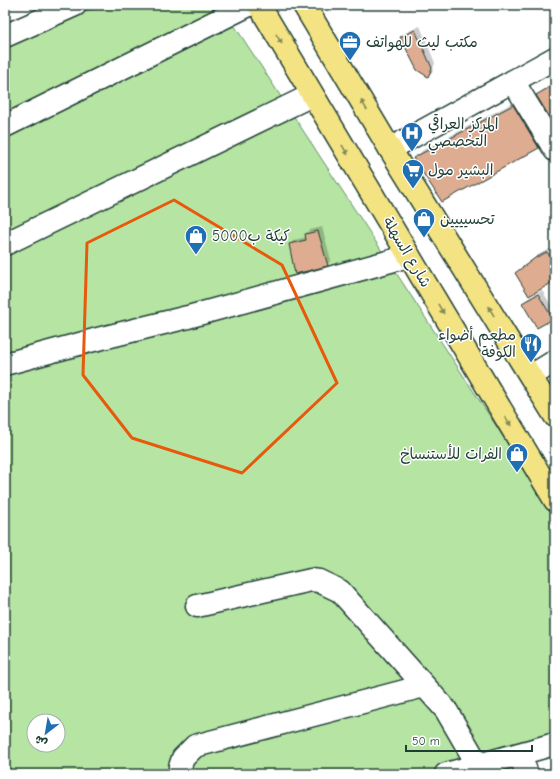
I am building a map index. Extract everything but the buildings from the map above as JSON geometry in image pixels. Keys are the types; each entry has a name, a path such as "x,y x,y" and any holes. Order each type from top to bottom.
{"main road":[{"name":"شارع السهلة","path":"259,5 312,96 555,500"},
{"path":"304,5 390,149 555,416"}],"street":[{"path":"5,36 75,5"},
{"path":"5,126 249,5"},
{"path":"390,149 555,58"},
{"path":"513,81 555,150"},
{"path":"5,244 312,96"},
{"path":"5,364 94,340 188,318 409,256"},
{"path":"531,376 555,361"},
{"path":"198,606 311,580 319,581 340,591 446,710 478,765"},
{"path":"182,774 180,767 183,758 195,746 424,686"},
{"path":"446,774 555,744"},
{"path":"520,754 527,774"}],"highlighted area":[{"path":"174,200 282,265 337,383 242,473 132,438 83,375 87,243"}],"green space":[{"path":"129,5 221,5 555,516 555,727 513,774 5,774 5,21"}],"place":[{"name":"مكتب ليث للهواتف","path":"350,62"},
{"name":"المركز العراقي التخصصي","path":"412,152"},
{"name":"البشير مول","path":"413,190"},
{"name":"تحسيييين","path":"424,238"},
{"name":"كيكة ب5000","path":"196,256"},
{"name":"مطعم أضواء الكوفة","path":"531,364"},
{"name":"الفرات للأستنساخ","path":"517,474"}]}
